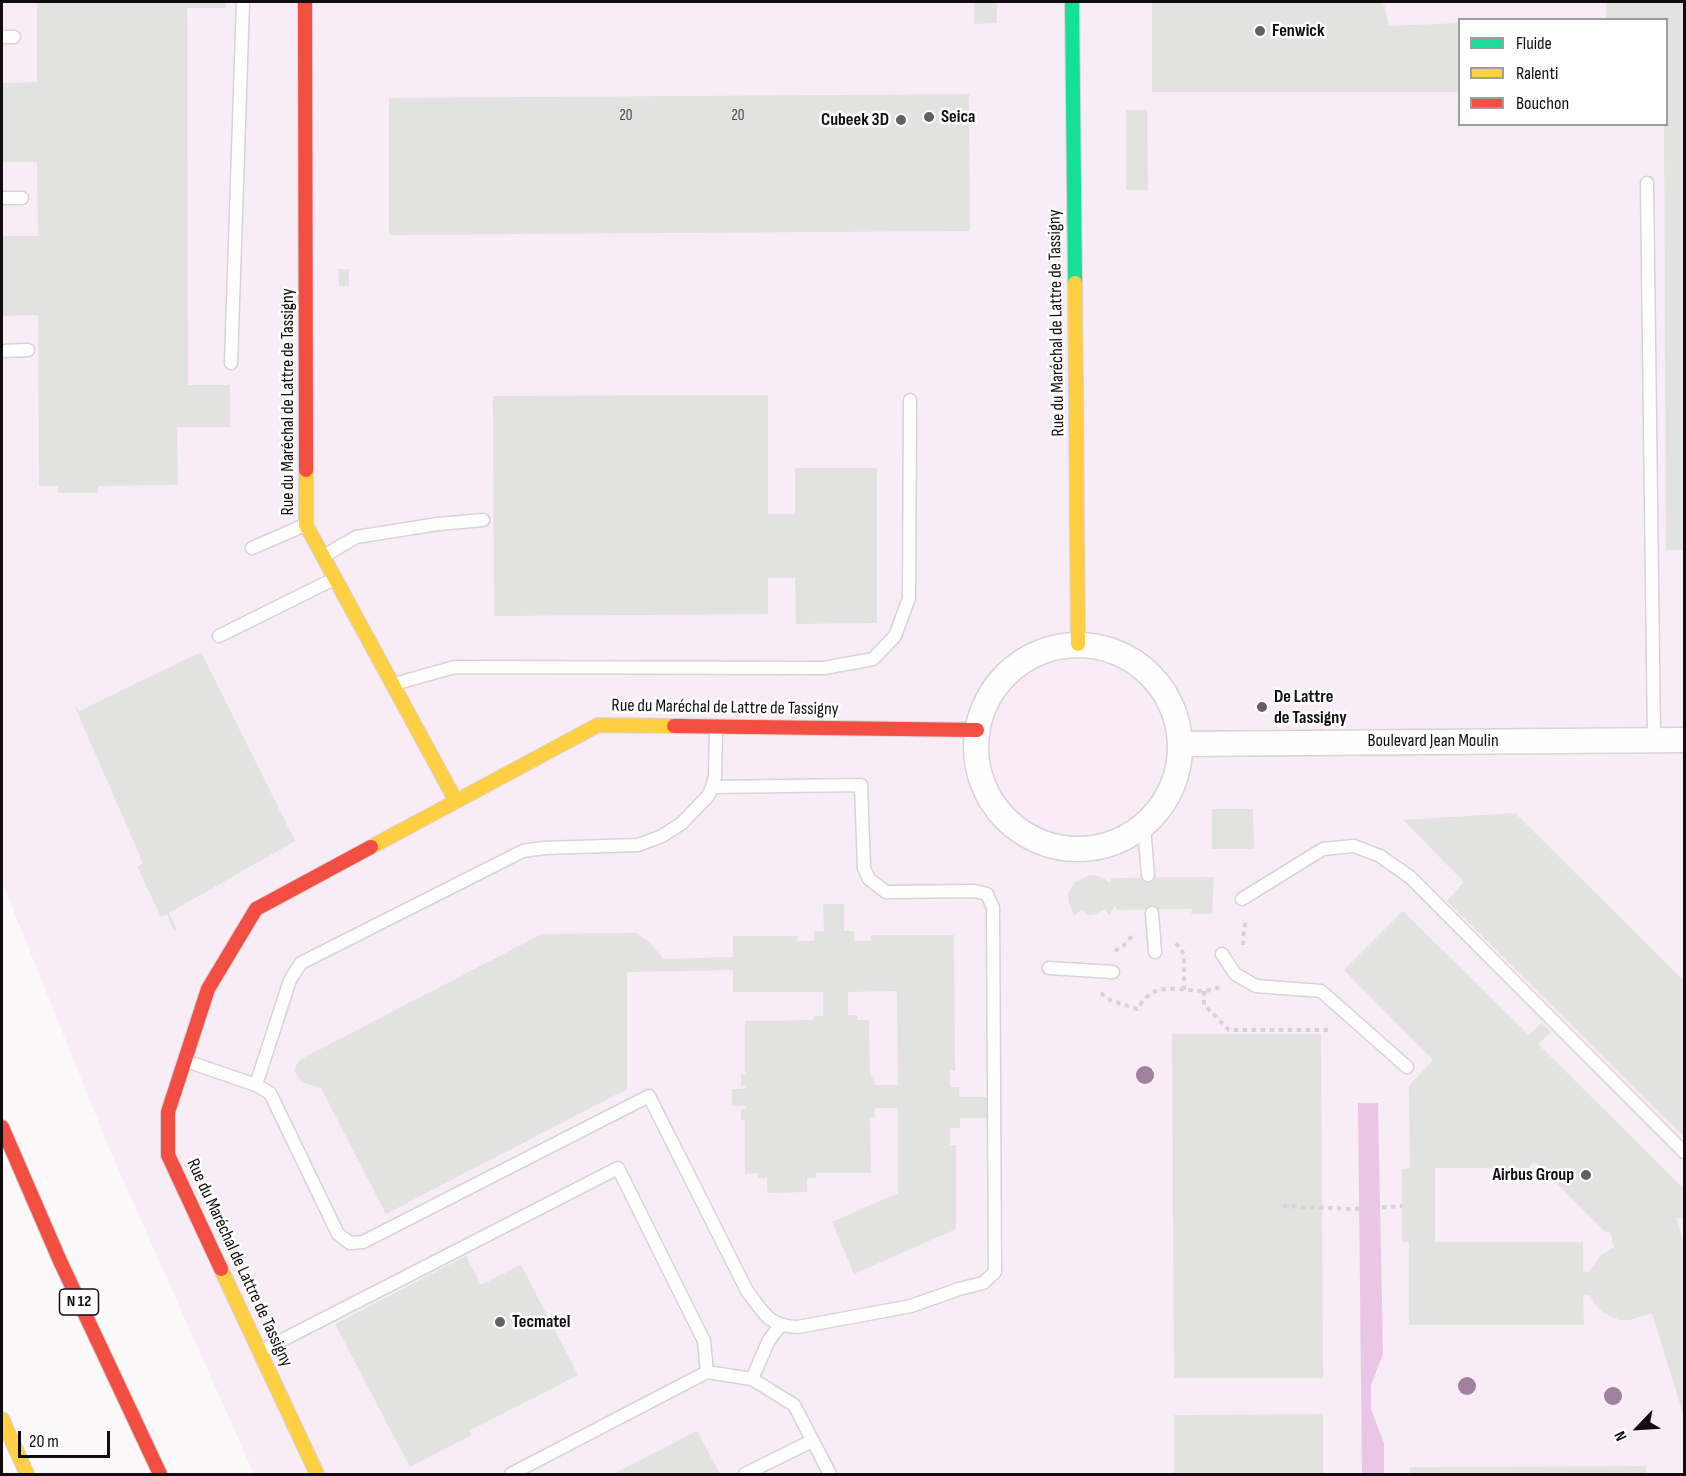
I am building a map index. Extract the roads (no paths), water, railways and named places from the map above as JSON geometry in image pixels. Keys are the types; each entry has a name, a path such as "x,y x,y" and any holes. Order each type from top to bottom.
{"main road":[{"name":"Rue du Maréchal de Lattre de Tassigny","path":"305,2 306,525 456,801"},
{"name":"Rue du Maréchal de Lattre de Tassigny","path":"1072,2 1078,644"},
{"name":"Rue du Maréchal de Lattre de Tassigny","path":"317,1474 168,1155 168,1112 208,988 256,909 598,725 977,730"},
{"name":"N 12","path":"2,1127 60,1261 160,1474"},
{"path":"2,1419 27,1474"}],"street":[{"path":"1078,644 1109,649 1137,663 1160,685 1175,713 1181,744 1177,775 1164,803 1144,826 1115,842 1082,849 1049,845 1022,832 1000,813 984,788 977,759 977,730 986,702 1002,678 1024,660 1050,648 1078,644"},
{"name":"Boulevard Jean Moulin","path":"1181,744 1684,740"}],"lane":[{"path":"231,363 243,2"},
{"path":"1647,183 1654,740"},
{"path":"2,198 22,198"},
{"path":"2,351 28,350"},
{"path":"393,684 455,667 824,668 873,659 895,636 909,598 910,400"},
{"path":"323,556 356,537 438,524 483,520"},
{"path":"252,548 306,525"},
{"path":"219,636 335,578"},
{"path":"256,1085 290,980 301,963 523,851 638,845 662,836 682,824 708,796 715,776 716,726"},
{"path":"184,1060 256,1085 270,1093 338,1234 350,1243 363,1242 649,1096 747,1291 766,1316 780,1326 798,1327 911,1306 959,1288 983,1282 995,1272 993,908 987,894 974,891 886,892 869,879 864,868 861,785 712,787"},
{"path":"1144,826 1148,875"},
{"path":"1242,899 1323,849 1354,846 1380,856 1410,877 1684,1152"},
{"path":"1152,912 1155,952"},
{"path":"1222,954 1235,974 1256,986 1321,991 1407,1067"},
{"path":"1049,968 1107,971"},
{"path":"261,1351 618,1168 704,1341 707,1372"},
{"path":"752,1379 769,1340 780,1326"},
{"path":"511,1474 707,1372 752,1379 794,1405 830,1474"},
{"path":"746,1474 813,1441"}],"place":[{"name":"Fenwick","path":"1260,31"},
{"name":"Seica","path":"929,117"},
{"name":"Cubeek 3D","path":"901,120"},
{"name":"De Lattre de Tassigny","path":"1262,707"},
{"name":"Airbus Group","path":"1586,1175"},
{"name":"Tecmatel","path":"500,1322"}]}
